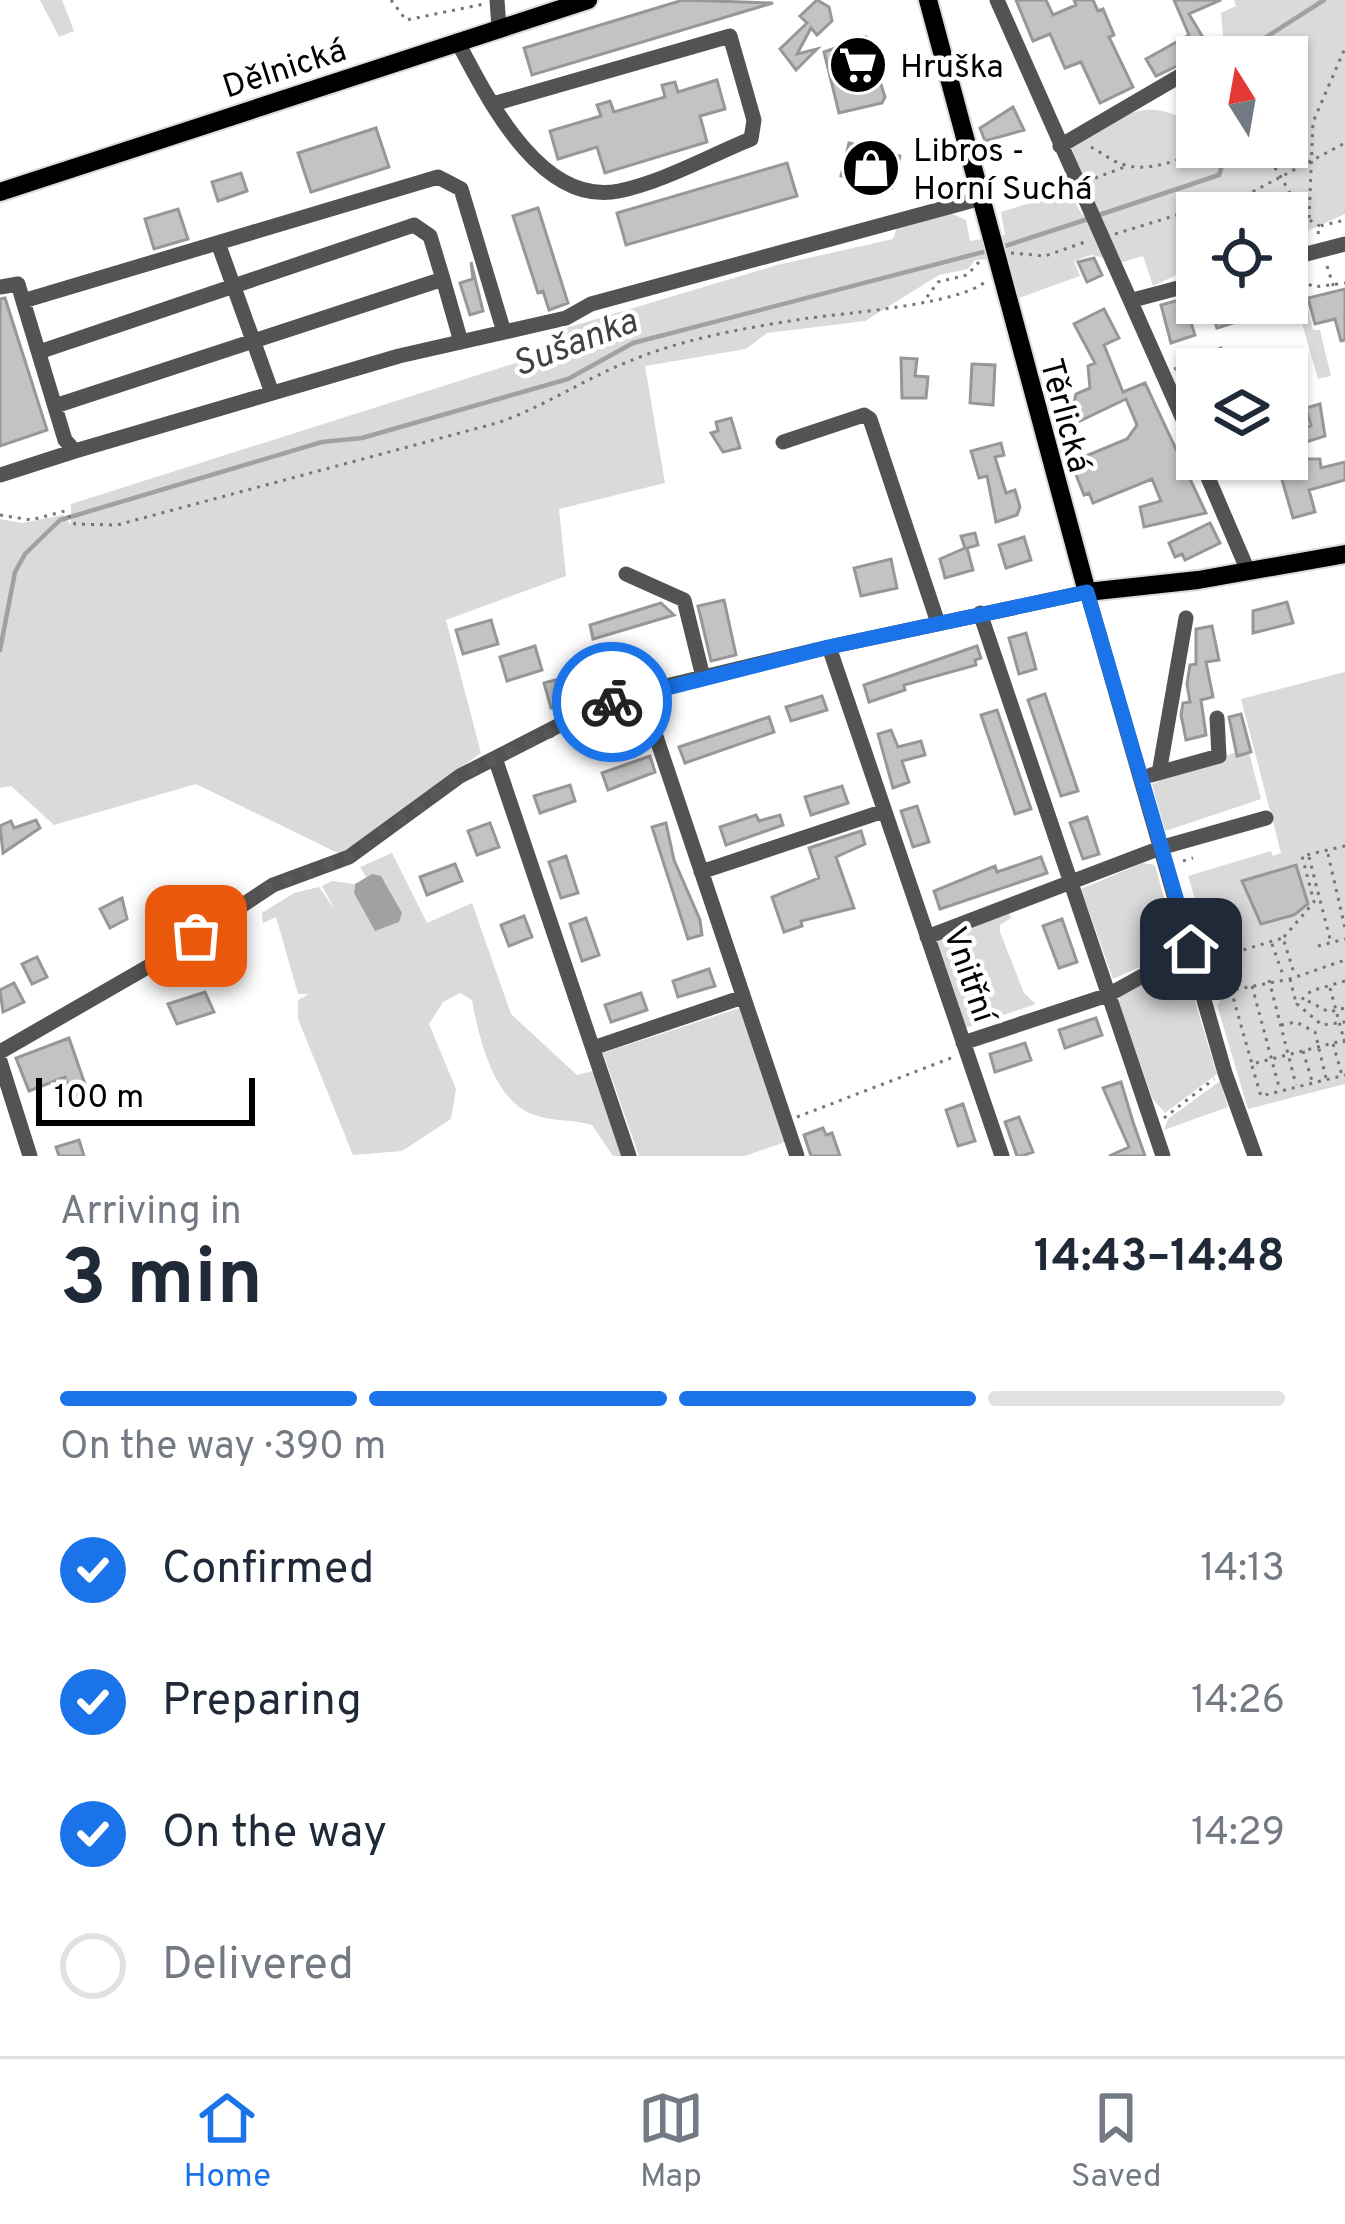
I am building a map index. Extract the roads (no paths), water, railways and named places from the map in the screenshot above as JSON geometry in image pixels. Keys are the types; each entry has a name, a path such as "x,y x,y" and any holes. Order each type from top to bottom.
{"main road":[{"name":"Dělnická","path":"0,192 588,0"},
{"name":"Těrlická","path":"928,0 1087,592"},
{"path":"1087,592 1345,554"}],"street":[{"path":"497,0 499,28"},
{"path":"997,0 1067,142 1077,184 1176,401"},
{"path":"457,41 493,104 546,170 576,189 617,192 751,140 754,120 730,36 493,104"},
{"path":"1067,142 1176,78"},
{"path":"23,301 438,177 460,189 505,332"},
{"path":"0,475 272,393 978,199"},
{"path":"39,352 414,225 430,236 460,342"},
{"path":"218,243 272,393"},
{"path":"1308,256 1345,244"},
{"path":"55,406 443,278"},
{"path":"0,287 18,284 65,440 75,451"},
{"path":"1133,299 1176,288"},
{"path":"783,442 864,415 870,419 938,622"},
{"path":"1210,480 1248,571"},
{"path":"626,574 684,600 703,677"},
{"path":"0,1052 158,961 273,885 349,857 421,801 587,711 641,692 829,647 1087,592 1150,776 1162,847 1226,1073 1255,1156"},
{"path":"980,613 1163,1156"},
{"path":"1150,776 1186,619"},
{"name":"Vnitřní","path":"829,647 1002,1156"},
{"path":"641,692 796,1156"},
{"path":"1150,776 1219,756 1223,749 1217,718"},
{"path":"495,758 629,1156"},
{"path":"701,872 884,811"},
{"path":"927,937 1162,847 1266,818"},
{"path":"964,1043 1108,995 1191,949"},
{"path":"593,1048 743,997"},
{"path":"0,1061 30,1156"}],"waterway":[{"name":"Sušanka","path":"1268,36 1324,0"},
{"name":"Sušanka","path":"1099,215 1219,175 1221,168"},
{"name":"Sušanka","path":"1002,247 1088,219"},
{"name":"Sušanka","path":"0,650 15,572 25,554 60,520 322,442 362,438 568,379 633,343 991,250"}],"place":[{"name":"Hruška","path":"858,65"},
{"name":"Libros - Horní Suchá","path":"871,168"}]}
